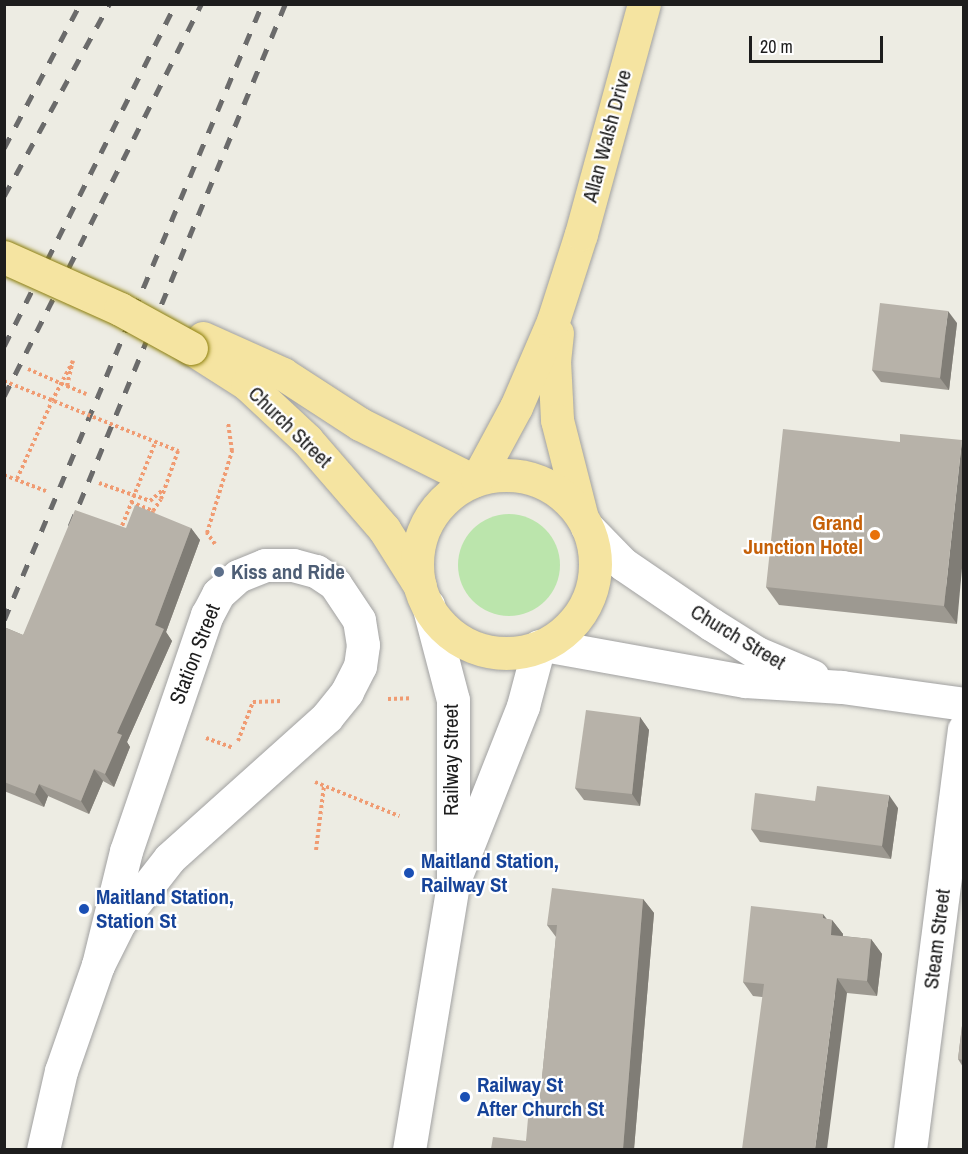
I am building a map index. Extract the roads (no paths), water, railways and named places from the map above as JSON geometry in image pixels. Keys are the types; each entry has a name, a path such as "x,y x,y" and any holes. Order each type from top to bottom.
{"main road":[{"name":"Allan Walsh Drive","path":"584,521 554,396 558,320 644,4"},
{"name":"Church Street","path":"4,257 193,341 283,374 360,424 476,480"},
{"name":"Allan Walsh Drive","path":"476,480 521,396 571,267"},
{"name":"Church Street","path":"193,341 247,384 307,440 384,529 424,596"},
{"path":"515,475 535,479 568,499 584,521 595,561 589,595 572,624 541,645 503,653 484,650 452,634 424,596 418,551 431,515 457,489 476,480 515,475"}],"street":[{"name":"Church Street","path":"584,521 623,564 739,641 795,670 842,687"},
{"name":"Station Street","path":"43,1149 61,1071 98,965 130,841 207,615 218,594 238,576 265,565 293,565 316,571 334,584 359,620 363,645 360,666 347,692 327,717 169,859 119,923 98,965"},
{"name":"Railway Street","path":"409,1149 453,883 453,700 424,596"},
{"name":"Church Street","path":"541,645 745,681 842,687 963,704"},
{"name":"Railway Street","path":"453,883 523,706 541,645"},
{"name":"Steam Street","path":"910,1149 963,729"}],"railway":[{"path":"4,148 80,4"},
{"path":"4,196 109,4"},
{"path":"4,346 175,4"},
{"path":"4,396 201,4"},
{"path":"4,620 262,4"},
{"path":"70,526 285,4"}],"place":[{"name":"Grand Junction Hotel","path":"875,535"},
{"name":"Kiss and Ride","path":"219,572"},
{"name":"Maitland Station, Railway St","path":"409,873"},
{"name":"Maitland Station, Station St","path":"84,909"},
{"name":"Railway St After Church St","path":"465,1097"}]}
